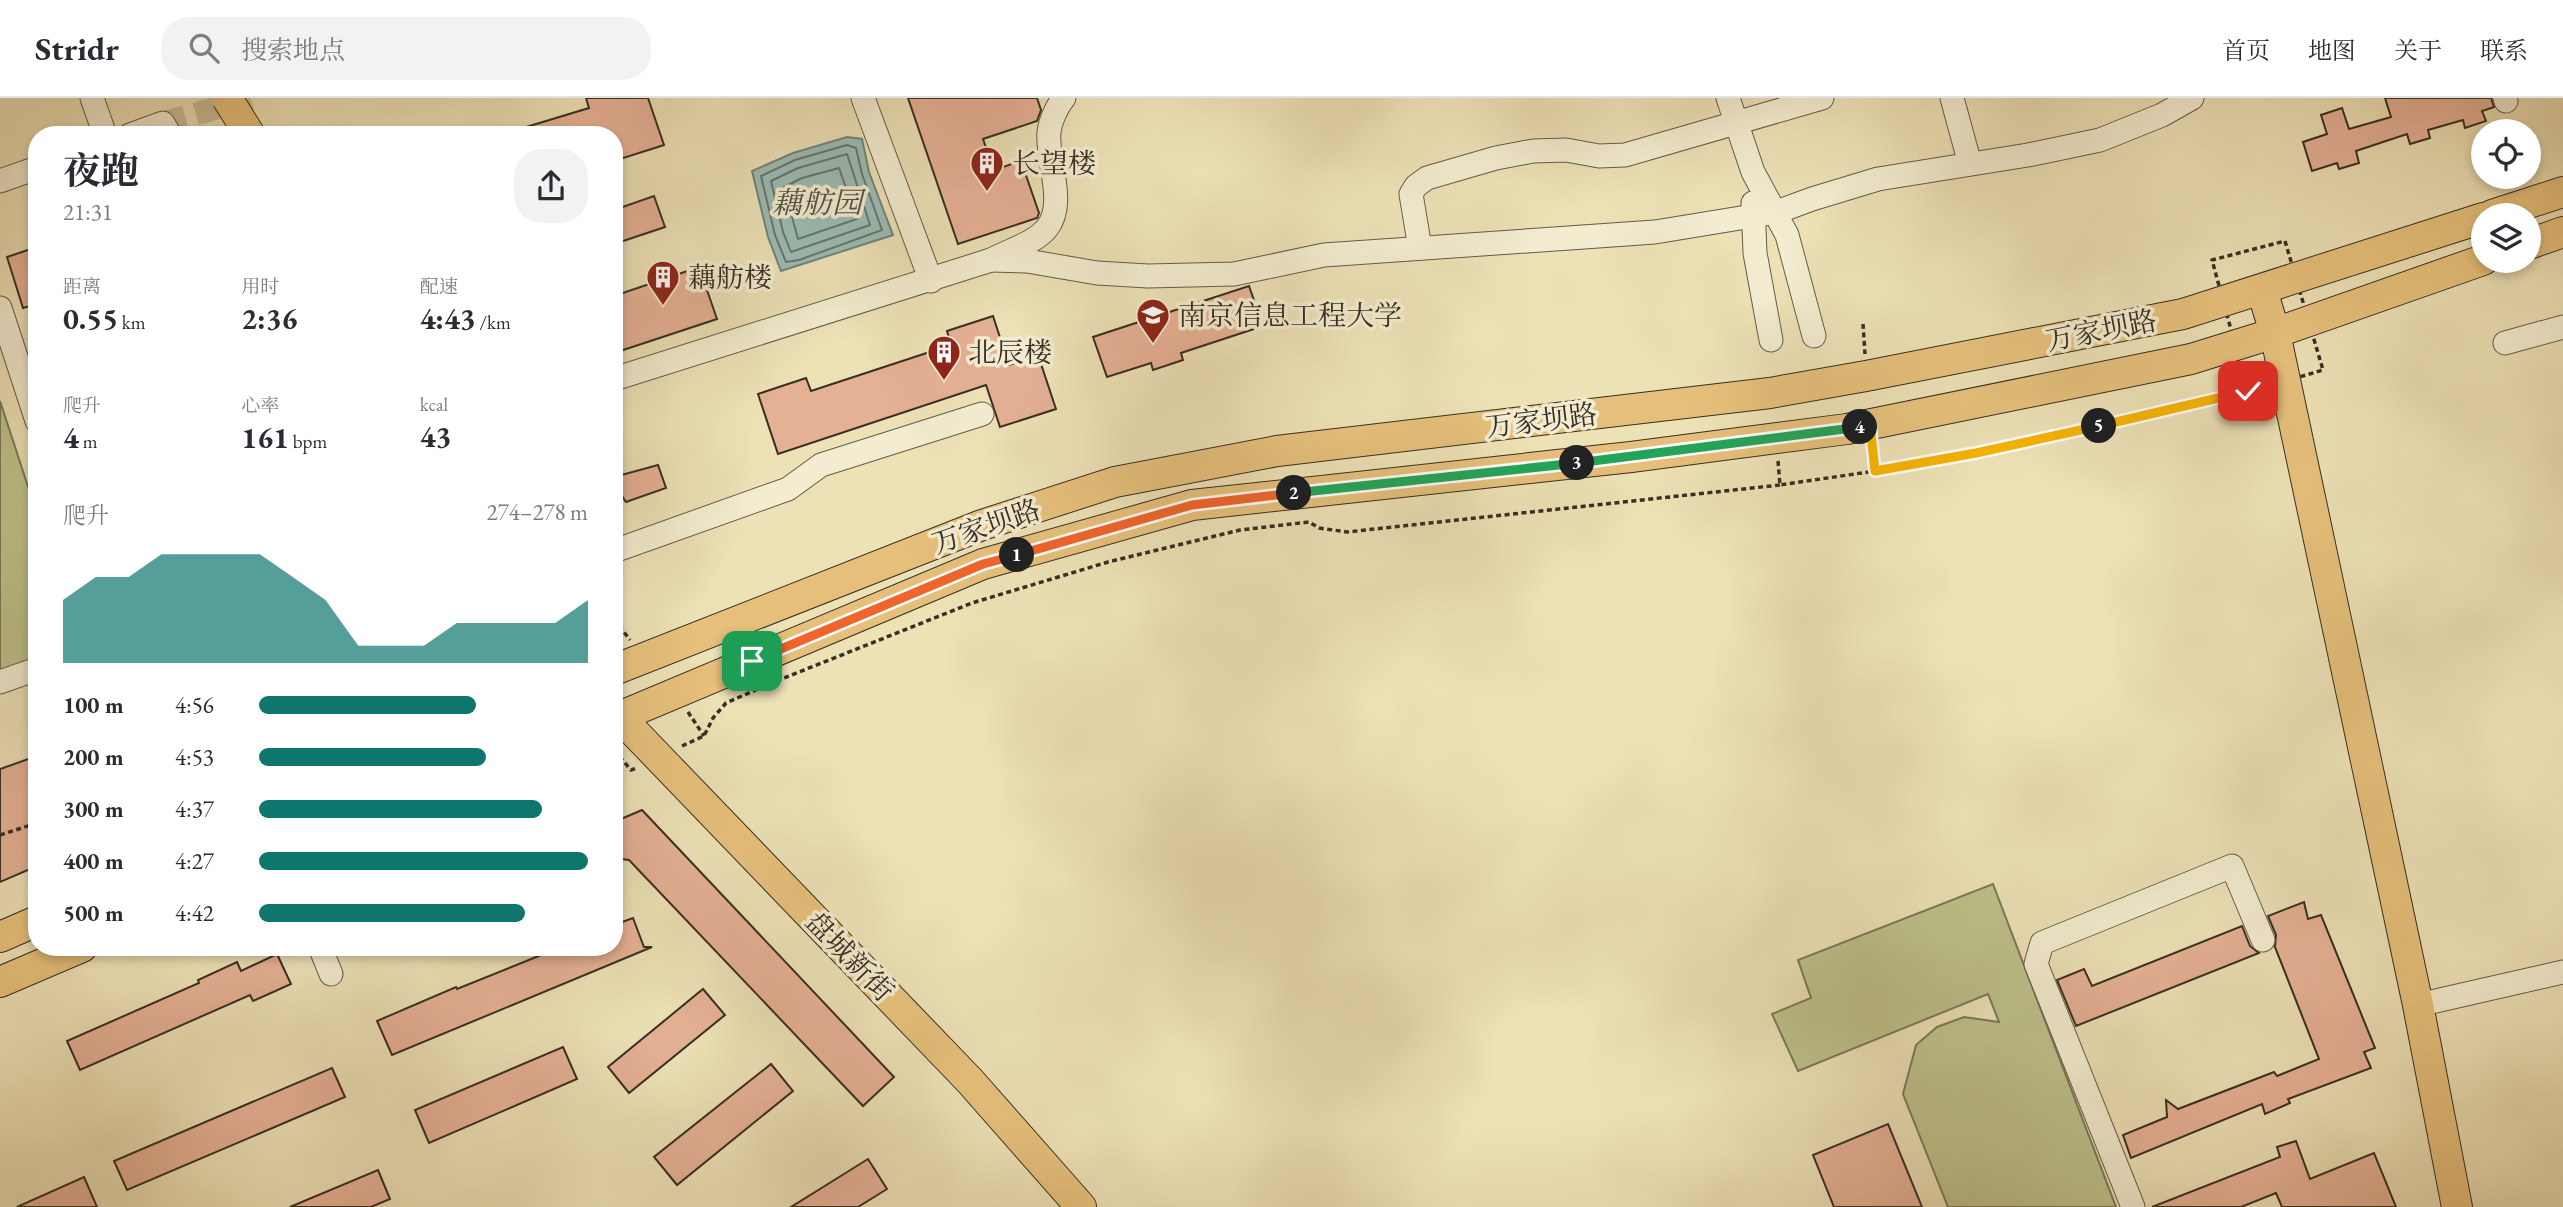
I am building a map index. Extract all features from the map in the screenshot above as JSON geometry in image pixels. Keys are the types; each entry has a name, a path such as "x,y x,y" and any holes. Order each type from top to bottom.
{"main road":[{"path":"227,98 244,126"},
{"path":"2529,203 2563,192"},
{"name":"万家坝路","path":"623,666 982,525 1115,482 1276,451 1770,393 1866,376 2183,314 2471,222"},
{"path":"2541,240 2563,232"},
{"name":"万家坝路","path":"623,712 983,564 1192,505 1631,457 1870,425 2191,359 2275,333 2471,264"},
{"path":"2262,290 2275,333 2418,1005 2457,1207"},
{"name":"盘城新街","path":"623,722 970,1081 1081,1207"},
{"path":"0,937 28,925"},
{"path":"0,982 61,956"}],"street":[{"path":"92,98 102,126"},
{"path":"863,98 931,281"},
{"path":"623,377 931,281 991,260 1045,230 1052,219 1055,204 1049,132 1059,104 1064,98"},
{"path":"1728,98 1752,172 1777,212 1787,235 1814,336"},
{"path":"1420,248 1411,194 1416,186 1427,178 1496,158 1533,151 1566,150 1599,156 1625,155 1822,98"},
{"path":"1952,98 1970,164"},
{"path":"991,260 1027,261 1097,274 1234,274 1324,255 1655,232 1777,212 1812,198 1878,179 2100,140 2162,115 2192,98"},
{"path":"0,181 28,171"},
{"path":"1752,172 1755,253 1771,340"},
{"path":"0,307 28,393"},
{"path":"2505,343 2563,327"},
{"path":"623,548 788,489 821,465 982,414"},
{"path":"0,682 28,673"},
{"path":"2133,1207 2036,964 2042,943 2232,866 2263,940"},
{"path":"324,956 331,974"},
{"path":"2418,1005 2563,972"}],"path":[{"path":"1863,324 1866,376"},
{"path":"1870,425 1875,471 2064,434 2248,391"},
{"path":"704,736 713,718 726,703 972,603 1108,562 1240,530 1309,522 1320,528 1348,532 1780,485"},
{"path":"0,835 28,826"}],"green space":[{"path":"0,401 28,487 28,667 0,675"},
{"path":"1993,884 2116,1207 1948,1207 1903,1094 1916,1045 1937,1027 1964,1017 1999,1022 1988,994 1798,1071 1772,1014 1811,998 1798,960"}],"water":[{"name":"藕舫园","path":"847,137 862,139 869,172 893,235 781,271 768,237 752,171 793,153"}],"building":[{"path":"586,98 648,98 664,145 623,158 623,126 530,126 589,108"},
{"name":"长望楼","path":"908,98 1037,98 1041,110 1037,121 983,139 994,170 1021,161 1039,213 1037,218 958,244"},
{"path":"2385,98 2491,98 2494,107 2482,111 2485,119 2471,119 2471,126 2465,128 2463,120 2428,130 2430,138 2410,144 2407,134 2356,151 2359,163 2339,169 2337,163 2312,171 2303,142 2327,134 2321,115 2342,108 2349,129 2391,117"},
{"name":"藕舫楼","path":"654,196 665,227 623,241 623,207"},
{"path":"28,250 28,307 23,308 7,257"},
{"name":"藕舫楼","path":"699,267 717,319 623,350 623,293"},
{"path":"1249,286 1263,326 1181,353 1183,360 1153,370 1151,363 1107,377 1093,337"},
{"name":"北辰楼","path":"993,316 1009,365 1038,355 1056,409 1000,427 986,385 778,454 758,394 806,378 811,391 951,345 947,331"},
{"path":"658,465 666,488 626,502 623,498 623,475"},
{"path":"28,759 28,870 0,882 0,769"},
{"path":"642,810 894,1077 863,1106 629,860 623,859 623,818"},
{"path":"2304,902 2308,919 2321,915 2375,1048 2364,1052 2371,1068 2288,1099 2290,1103 2265,1114 2262,1104 2131,1158 2123,1135 2167,1117 2166,1100 2178,1109 2274,1072 2277,1076 2319,1059 2275,947 2276,935 2268,916"},
{"path":"633,918 644,947 652,947 392,1055 377,1021 539,956 623,956 623,922"},
{"path":"2242,926 2250,946 2259,953 2076,1026 2057,980 2084,969 2092,986"},
{"path":"278,956 291,984 253,1001 250,995 80,1070 67,1041 199,983 198,980 237,962 241,971"},
{"path":"703,989 725,1015 629,1093 608,1067"},
{"path":"563,1047 577,1079 429,1143 415,1110"},
{"path":"771,1064 793,1091 677,1185 654,1157"},
{"path":"332,1068 345,1097 127,1190 114,1161"},
{"path":"1888,1124 1922,1207 1834,1207 1813,1155"},
{"path":"2296,1141 2310,1179 2374,1153 2396,1207 2282,1207 2276,1193 2241,1207 2152,1207 2280,1157 2277,1147"},
{"path":"868,1159 887,1189 858,1207 791,1207"},
{"path":"378,1170 390,1199 371,1207 290,1207"},
{"path":"84,1177 97,1207 17,1207"}],"tunnel":[{"path":"163,123 252,98"}],"place":[{"name":"长望楼","path":"987,193"},
{"name":"藕舫楼","path":"663,307"},
{"name":"南京信息工程大学","path":"1153,345"},
{"name":"北辰楼","path":"944,382"}],"route":[{"path":"752,661 983,564 1192,505 1631,457 1870,425 1875,471 2088,429 2248,391"}]}
